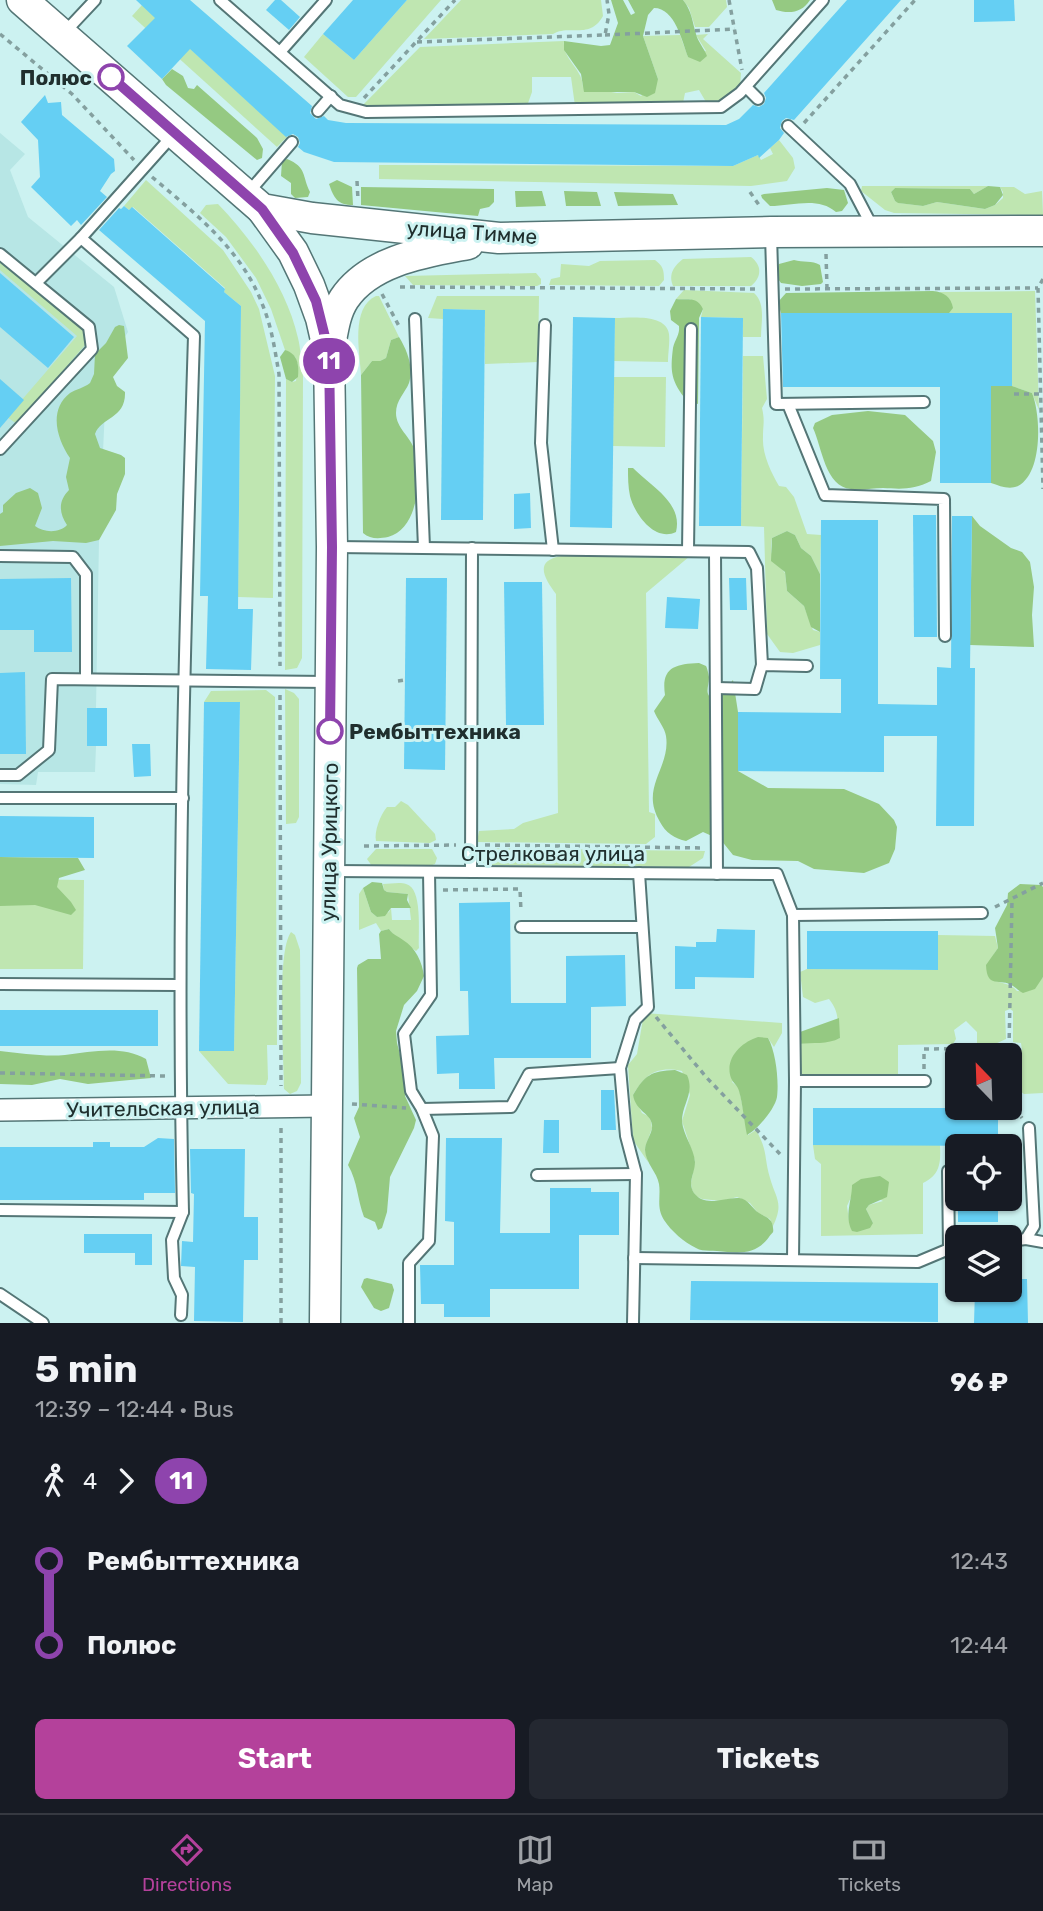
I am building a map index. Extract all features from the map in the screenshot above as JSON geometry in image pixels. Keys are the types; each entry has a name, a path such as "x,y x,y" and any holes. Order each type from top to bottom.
{"main road":[{"path":"22,0 254,202"},
{"name":"улица Тимме","path":"254,202 312,218 499,237 1043,231"},
{"name":"улица Урицкого","path":"254,202 293,253 309,285 321,318 329,353 332,547 329,871 339,1105 325,1323"},
{"path":"329,353 335,319 343,300 355,286 373,273 416,254 499,237"}],"street":[{"name":"Учительская улица","path":"0,1110 339,1105"}],"lane":[{"path":"62,35 94,0"},
{"path":"220,0 340,105 353,110 721,107 732,101 746,87 823,0"},
{"path":"280,52 326,0"},
{"path":"746,87 758,99"},
{"path":"318,111 331,96"},
{"path":"792,129 850,184 875,232"},
{"path":"36,283 81,238 175,133"},
{"path":"254,202 292,142"},
{"path":"771,232 776,404 924,402"},
{"path":"81,238 194,336 183,680 179,985 183,1212 172,1240 174,1278 182,1295 180,1315"},
{"path":"0,254 89,327 92,349 0,449"},
{"path":"415,318 424,548"},
{"path":"545,326 541,443 553,550"},
{"path":"688,551 691,329"},
{"path":"788,404 825,495 944,499 945,636"},
{"path":"332,547 749,552 757,568 762,665 755,689 716,688"},
{"path":"471,872 472,548"},
{"path":"715,552 717,874"},
{"path":"0,556 73,557 86,574 86,679"},
{"path":"762,665 807,666"},
{"path":"0,775 18,775 49,750 52,679 331,682"},
{"path":"0,798 183,798"},
{"name":"Стрелковая улица","path":"329,871 777,874 793,915"},
{"path":"409,1323 409,1263 429,1241 433,1136 411,1091 404,1034 431,995 429,872"},
{"path":"634,1323 636,1174 626,1136 621,1068 635,1020 648,1007 639,873"},
{"path":"793,1261 793,915 982,913"},
{"path":"521,927 642,928"},
{"path":"0,984 179,985"},
{"path":"422,1109 511,1107 529,1074 621,1068"},
{"path":"795,1081 925,1081"},
{"path":"1026,1239 1034,1226 1029,1128"},
{"path":"537,1175 636,1174"},
{"path":"0,1210 183,1212"},
{"path":"1022,1240 1043,1242"},
{"path":"634,1258 918,1262 945,1252"},
{"path":"0,1294 43,1323"}],"path":[{"path":"353,110 455,0"},
{"path":"605,35 609,14 607,0"},
{"path":"729,0 746,87"},
{"path":"792,129 915,0"},
{"path":"417,42 735,29"},
{"path":"0,34 72,94 142,169 198,216 224,242 256,292 271,330 279,374 281,1323"},
{"path":"1043,279 1038,288 1043,489"},
{"path":"392,287 1038,288"},
{"path":"1014,394 1041,394"},
{"path":"398,681 405,680"},
{"path":"364,846 717,848"},
{"path":"982,913 1043,883"},
{"path":"430,890 520,889 521,927"},
{"path":"1009,1043 1012,900"},
{"path":"648,1007 707,1078 794,1167"},
{"path":"925,1081 924,1049 945,1049"},
{"path":"0,1073 181,1076"},
{"path":"339,1105 422,1109"},
{"path":"1022,1118 1029,1128"}],"shaded area":[{"path":"0,133 25,154 10,170 28,217 114,287 128,332 107,364 99,540 96,708 87,709 87,745 96,746 95,772 38,772 36,785 0,784"}],"green space":[{"path":"407,0 441,0 356,97 348,97 304,57 323,34 354,60"},
{"path":"461,0 601,0 603,16 592,28 586,30 566,30 553,34 424,39"},
{"path":"611,0 623,0 631,15 635,13 628,0 683,0 707,56 700,62 688,57 672,19 661,9 654,8 648,15 643,36 658,79 655,93 647,97 634,92 584,92 581,74 564,50 564,41 610,45 618,23"},
{"path":"683,0 726,0 727,7 709,27 695,27 689,8"},
{"path":"772,0 810,0 799,10 786,12 776,10"},
{"path":"142,5 287,137 277,147 132,16"},
{"path":"708,34 703,39 741,73 740,87 719,102 706,102 699,90 685,93 683,103 575,106 571,77 532,77 532,92 527,106 360,108 420,47 564,41 566,53 580,75 583,87 617,93 634,92 641,96 658,79 643,36 680,35 688,57 706,51 696,35"},
{"path":"172,69 183,76 188,88 194,89 197,85 257,138 263,149 262,158 257,160 166,85 162,79"},
{"path":"779,140 793,158 795,168 787,181 751,186 379,179 379,165 733,166 758,155 761,160 773,154 770,148"},
{"path":"287,159 298,165 303,172 310,192 308,197 295,198 291,194 291,183 281,176 282,161"},
{"path":"146,180 223,250 259,309 275,376 273,598 238,597 241,306 224,292 225,288 133,207 129,210 124,206"},
{"path":"337,180 352,187 353,205 343,204 335,197 329,184"},
{"path":"862,186 988,186 974,194 970,189 895,188 891,192 899,203 923,206 937,202 985,209 1003,198 1000,187 1014,187 1025,194 1042,191 1043,215 894,213 885,210 861,191"},
{"path":"988,186 1000,187 1003,195 995,205 985,209 937,202 923,206 898,203 891,192 895,188 970,189 974,194"},
{"path":"361,187 494,189 494,202 489,207 480,209 478,216 361,205"},
{"path":"827,188 844,190 848,203 842,211 836,212 829,207 813,203 770,206 761,195 764,194"},
{"path":"515,191 542,191 546,206 516,207"},
{"path":"564,191 597,192 601,206 566,206"},
{"path":"614,192 673,194 678,205 618,206"},
{"path":"218,204 244,233 267,266 286,301 300,347 303,376 302,658 297,668 285,670 286,379 296,381 298,365 295,357 285,350 271,309 256,278 226,237 200,213 206,205"},
{"path":"751,257 759,271 751,286 673,286 673,271 683,259"},
{"path":"0,259 85,332 86,344 17,424 7,417 77,336 0,270"},
{"path":"655,260 664,274 664,280 659,286 549,285 551,279 560,277 561,264 589,266 600,261"},
{"path":"794,260 820,265 823,282 802,286 781,283 776,276 779,264"},
{"path":"536,273 541,279 541,284 537,286 413,285 405,276"},
{"path":"684,290 754,293 761,308 761,337 743,337 743,318 701,317 703,309 690,299 676,299"},
{"path":"933,291 949,298 953,308 949,313 781,313 778,302 786,293"},
{"path":"1035,291 1039,410 1032,393 1012,386 1012,313 949,313 940,292"},
{"path":"379,296 399,337 391,340 386,358 372,361 361,375 358,344 360,320 368,302"},
{"path":"437,296 539,296 538,362 485,364 485,310 443,309 443,319 428,318"},
{"path":"676,299 695,300 703,309 699,318 698,404 687,401 673,376 673,348 679,326 671,320 670,311"},
{"path":"615,318 646,318 666,327 669,334 668,362 614,361"},
{"path":"119,325 124,326 128,358 113,377 117,386 125,392 124,401 118,413 102,424 95,434 100,448 125,458 125,474 117,494 116,510 99,540 86,543 53,541 0,546 0,514 3,512 3,505 16,493 30,488 38,493 42,508 35,526 52,531 67,525 61,507 69,490 66,477 70,458 58,434 59,408 70,393 90,383 94,374 95,354"},
{"path":"399,337 407,353 411,371 409,383 397,404 396,413 401,428 415,451 418,487 412,513 406,524 388,537 374,538 363,533 361,375 372,361 386,358 391,340"},
{"path":"285,350 293,354 298,364 298,377 292,382 286,379 280,357"},
{"path":"743,356 763,356 767,399 762,408 763,443 770,469 779,486 786,487 794,497 807,534 821,535 820,574 811,556 801,548 795,535 787,531 772,538 772,554 785,573 787,591 804,606 813,630 820,632 820,645 793,653 780,652 767,634 764,527 741,526"},
{"path":"614,377 666,377 665,447 613,446"},
{"path":"991,386 1012,386 1032,393 1035,403 1038,429 1036,457 1026,479 1015,487 991,483"},
{"path":"868,411 905,415 933,441 936,452 931,481 907,488 859,490 842,487 835,481 822,455 813,428 815,423 832,415"},
{"path":"628,468 633,468 670,504 675,512 676,532 661,533 641,518 630,496"},
{"path":"972,516 980,526 1011,548 1022,552 1030,562 1034,587 1034,647 970,645"},
{"path":"787,531 795,535 801,548 811,556 820,574 820,632 811,627 804,606 787,591 785,572 771,561 772,538"},
{"path":"690,556 646,593 649,812 655,814 655,837 646,844 477,842 479,831 514,829 523,823 558,813 556,594 545,577 544,566 552,558"},
{"path":"699,663 706,667 709,677 708,693 715,701 733,680 738,712 738,771 768,788 844,789 879,804 897,827 895,849 889,863 864,873 814,869 798,861 752,860 733,855 721,840 703,832 686,841 674,837 665,829 654,810 653,798 664,758 666,736 654,711 665,695 667,673 676,666"},
{"path":"285,689 299,699 299,817 296,823 286,824"},
{"path":"266,690 275,697 277,1045 267,1045 266,1085 228,1084 199,1051 234,1051 240,703 204,702 211,691"},
{"path":"401,801 435,834 436,840 430,843 376,841 377,828 384,810 387,807 395,807"},
{"path":"474,848 705,851 703,858 689,867 486,865 476,856"},
{"path":"376,849 432,849 437,858 435,864 427,867 372,866 367,859"},
{"path":"0,857 78,858 85,870 59,878 57,887 76,910 71,915 35,905 0,906"},
{"path":"0,879 84,880 83,969 0,969"},
{"path":"372,882 382,883 387,892 408,894 407,900 411,908 391,908 385,916 377,917 371,912 363,888"},
{"path":"383,884 406,884 415,894 419,922 419,948 416,951 389,929 381,931 376,923 359,930 359,894 363,888 371,912 377,917 389,912 391,908 392,920 411,920 408,894 387,892"},
{"path":"1020,884 1043,887 1043,977 1035,989 1023,993 1013,986 989,978 986,965 998,948 995,928 1007,905 1008,893"},
{"path":"389,929 415,951 424,976 417,991 404,1005 396,1031 404,1070 405,1096 416,1120 390,1177 387,1212 382,1228 378,1230 375,1222 364,1217 348,1165 360,1137 354,1118 359,1107 357,968 368,959 381,959 379,934"},
{"path":"291,932 295,935 300,950 301,1083 297,1091 290,1094 284,1089 282,983 286,944"},
{"path":"938,935 995,936 998,948 989,977 1017,991 1029,991 1043,977 1043,1093 1022,1093 1022,1043 1013,1042 1013,1011 1010,1009 1005,1011 1006,1039 997,1043 977,1043 977,1032 966,1021 954,1030 956,1039 954,1043 898,1045 898,1074 799,1074 799,1044 840,1038 833,1004 829,999 815,1003 803,997 800,972 807,969 937,970"},
{"path":"644,1013 782,1023 782,1033 774,1047 768,1038 732,1082 739,1088 748,1135 756,1130 764,1149 778,1206 773,1226 770,1219 758,1213 750,1203 737,1197 722,1201 702,1199 692,1190 695,1161 682,1121 690,1095 682,1071 665,1070 653,1073 633,1095 642,1113 651,1121 652,1128 645,1148 648,1162 633,1140 628,1065 637,1054"},
{"path":"839,1018 840,1038 799,1044 800,1032"},
{"path":"758,1037 768,1038 773,1051 777,1097 765,1119 747,1135 738,1088 729,1071 736,1052"},
{"path":"0,1051 49,1056 127,1052 146,1059 151,1078 88,1084 60,1079 32,1085 0,1084"},
{"path":"675,1070 687,1075 690,1087 682,1121 695,1162 692,1189 699,1197 709,1201 742,1199 770,1220 773,1232 764,1243 752,1250 732,1252 698,1249 674,1232 662,1215 659,1206 659,1184 645,1150 652,1125 633,1095 650,1075"},
{"path":"813,1145 940,1145 938,1168 929,1180 923,1183 923,1234 821,1236 821,1164 815,1159","holes":["852,1185 883,1201 869,1205 866,1209 873,1223 849,1221 847,1206 852,1195"]},
{"path":"880,1176 889,1182 887,1197 866,1209 873,1223 870,1228 852,1231 848,1214 852,1185 861,1179"},
{"path":"367,1278 392,1284 394,1290 389,1308 381,1311 374,1308 361,1287"}],"building":[{"path":"136,0 190,0 312,106 310,113 316,119 324,116 328,120 346,123 726,125 739,119 753,105 759,107 764,104 764,93 847,0 901,0 794,120 786,118 782,121 780,128 784,133 779,140 759,158 758,155 733,166 334,162 304,152 298,147 298,137 293,134 286,137 190,49 162,79 127,46 155,18"},
{"path":"275,0 281,0 300,17 289,30 266,10"},
{"path":"353,0 407,0 354,60 323,34"},
{"path":"974,0 1014,0 1015,21 974,22"},
{"path":"45,95 48,103 61,102 62,115 114,159 115,171 100,191 107,197 81,225 77,220 71,226 31,187 40,177 38,140 21,122"},
{"path":"124,206 129,210 132,207 241,306 238,609 253,609 251,670 206,669 208,596 200,596 205,321 99,230"},
{"path":"0,273 74,337 48,368 0,327"},
{"path":"443,309 485,310 483,520 441,520"},
{"path":"781,313 1012,313 1012,386 991,386 991,483 940,483 940,387 783,387"},
{"path":"573,317 615,318 612,528 570,527"},
{"path":"701,317 743,318 741,526 699,526"},
{"path":"0,379 24,400 0,428"},
{"path":"530,493 531,528 514,529 514,494"},
{"path":"913,515 936,515 937,637 914,637"},
{"path":"952,516 972,516 970,668 975,668 974,826 936,826 937,736 884,736 884,772 738,771 738,712 841,713 841,679 820,679 821,520 878,520 878,704 937,705 937,667 951,668"},
{"path":"71,578 72,652 34,652 34,630 0,630 0,579"},
{"path":"406,578 447,578 445,770 404,769"},
{"path":"729,578 746,578 747,610 730,610"},
{"path":"504,582 542,582 544,725 506,725"},
{"path":"667,597 700,599 698,629 665,628"},
{"path":"25,672 26,754 0,754 0,673"},
{"path":"204,702 240,702 234,1051 199,1051"},
{"path":"87,708 107,708 107,746 87,746"},
{"path":"132,744 150,744 151,776 134,777"},
{"path":"0,816 94,817 94,858 0,857"},
{"path":"510,902 511,1003 566,1003 566,956 625,955 626,1006 591,1007 591,1058 494,1058 495,1089 459,1089 459,1073 437,1074 436,1036 469,1035 468,991 460,991 459,903"},
{"path":"717,929 755,930 754,978 695,977 695,989 675,989 675,946 696,947 696,942 716,942"},
{"path":"807,931 938,931 938,970 807,969"},
{"path":"0,1010 158,1010 158,1046 0,1046"},
{"path":"601,1090 614,1090 616,1130 601,1130"},
{"path":"813,1108 945,1108 945,1120 998,1120 998,1134 945,1134 945,1146 813,1145"},
{"path":"544,1120 559,1120 559,1153 543,1153"},
{"path":"158,1138 174,1139 175,1193 144,1193 144,1200 0,1200 0,1147 93,1147 93,1142 110,1142 110,1147 144,1147"},
{"path":"446,1138 502,1138 500,1233 550,1233 550,1188 591,1188 591,1192 619,1192 619,1235 579,1235 579,1289 490,1289 490,1317 444,1317 444,1304 421,1304 420,1265 454,1265 454,1222 445,1221"},
{"path":"190,1149 245,1149 244,1217 258,1217 258,1260 244,1260 243,1322 194,1321 195,1267 181,1266 182,1241 193,1242 194,1194 191,1193"},
{"path":"958,1211 998,1211 998,1222 958,1222"},
{"path":"84,1234 152,1234 152,1265 135,1265 135,1253 84,1253"},
{"path":"1022,1279 1027,1279 1028,1323 974,1323 975,1302 1022,1302"},
{"path":"691,1281 938,1283 938,1322 690,1320"}],"bus line":[{"name":"11","path":"111,77 262,209 284,237 316,301 329,353 332,547 330,731"}],"place":[{"name":"Полюс","path":"111,77"},
{"name":"Рембыттехника","path":"330,731"}]}
